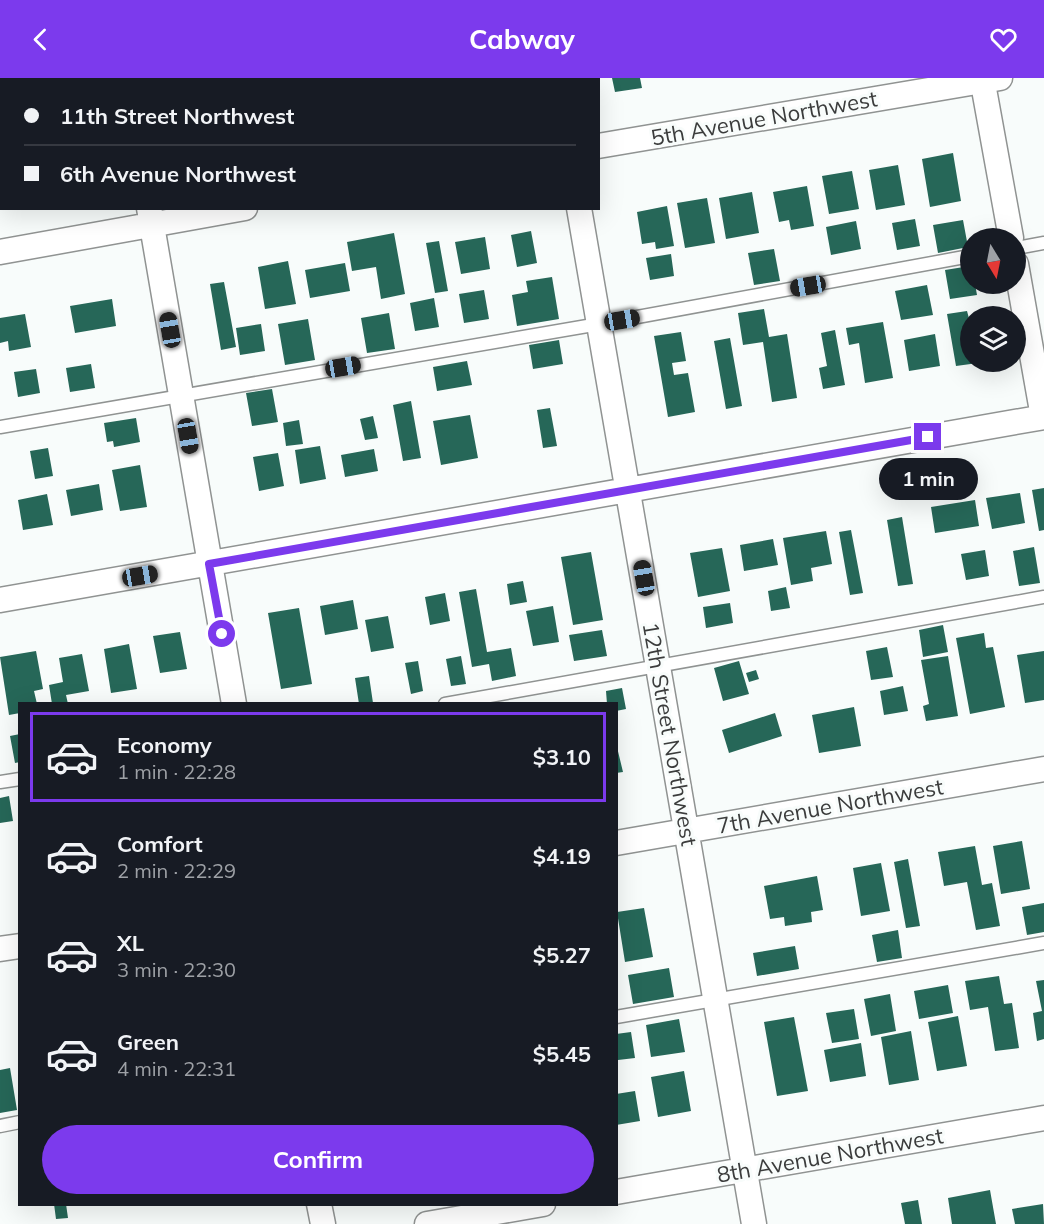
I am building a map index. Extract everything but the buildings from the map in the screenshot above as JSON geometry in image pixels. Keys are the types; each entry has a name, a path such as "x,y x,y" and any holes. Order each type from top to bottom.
{"street":[{"name":"5th Avenue Northwest","path":"600,146 988,79"},
{"path":"988,79 1010,228"},
{"path":"0,252 151,217 224,210"},
{"name":"12th Street Northwest","path":"579,210 754,1224"},
{"path":"151,217 234,702"},
{"path":"0,600 1044,417 1021,294"},
{"name":"7th Avenue Northwest","path":"618,843 1044,770"},
{"path":"0,949 18,946"},
{"name":"8th Avenue Northwest","path":"618,1192 1044,1118"},
{"path":"319,1206 323,1224"},
{"path":"428,1224 532,1206"}],"lane":[{"path":"1026,246 1044,243"},
{"path":"0,427 180,394 599,324 960,258"},
{"path":"456,702 1044,597"},
{"path":"0,782 18,779"},
{"path":"618,1017 1044,943"},
{"path":"0,1126 18,1122"}],"route":[{"path":"222,634 209,564 928,437"}]}
